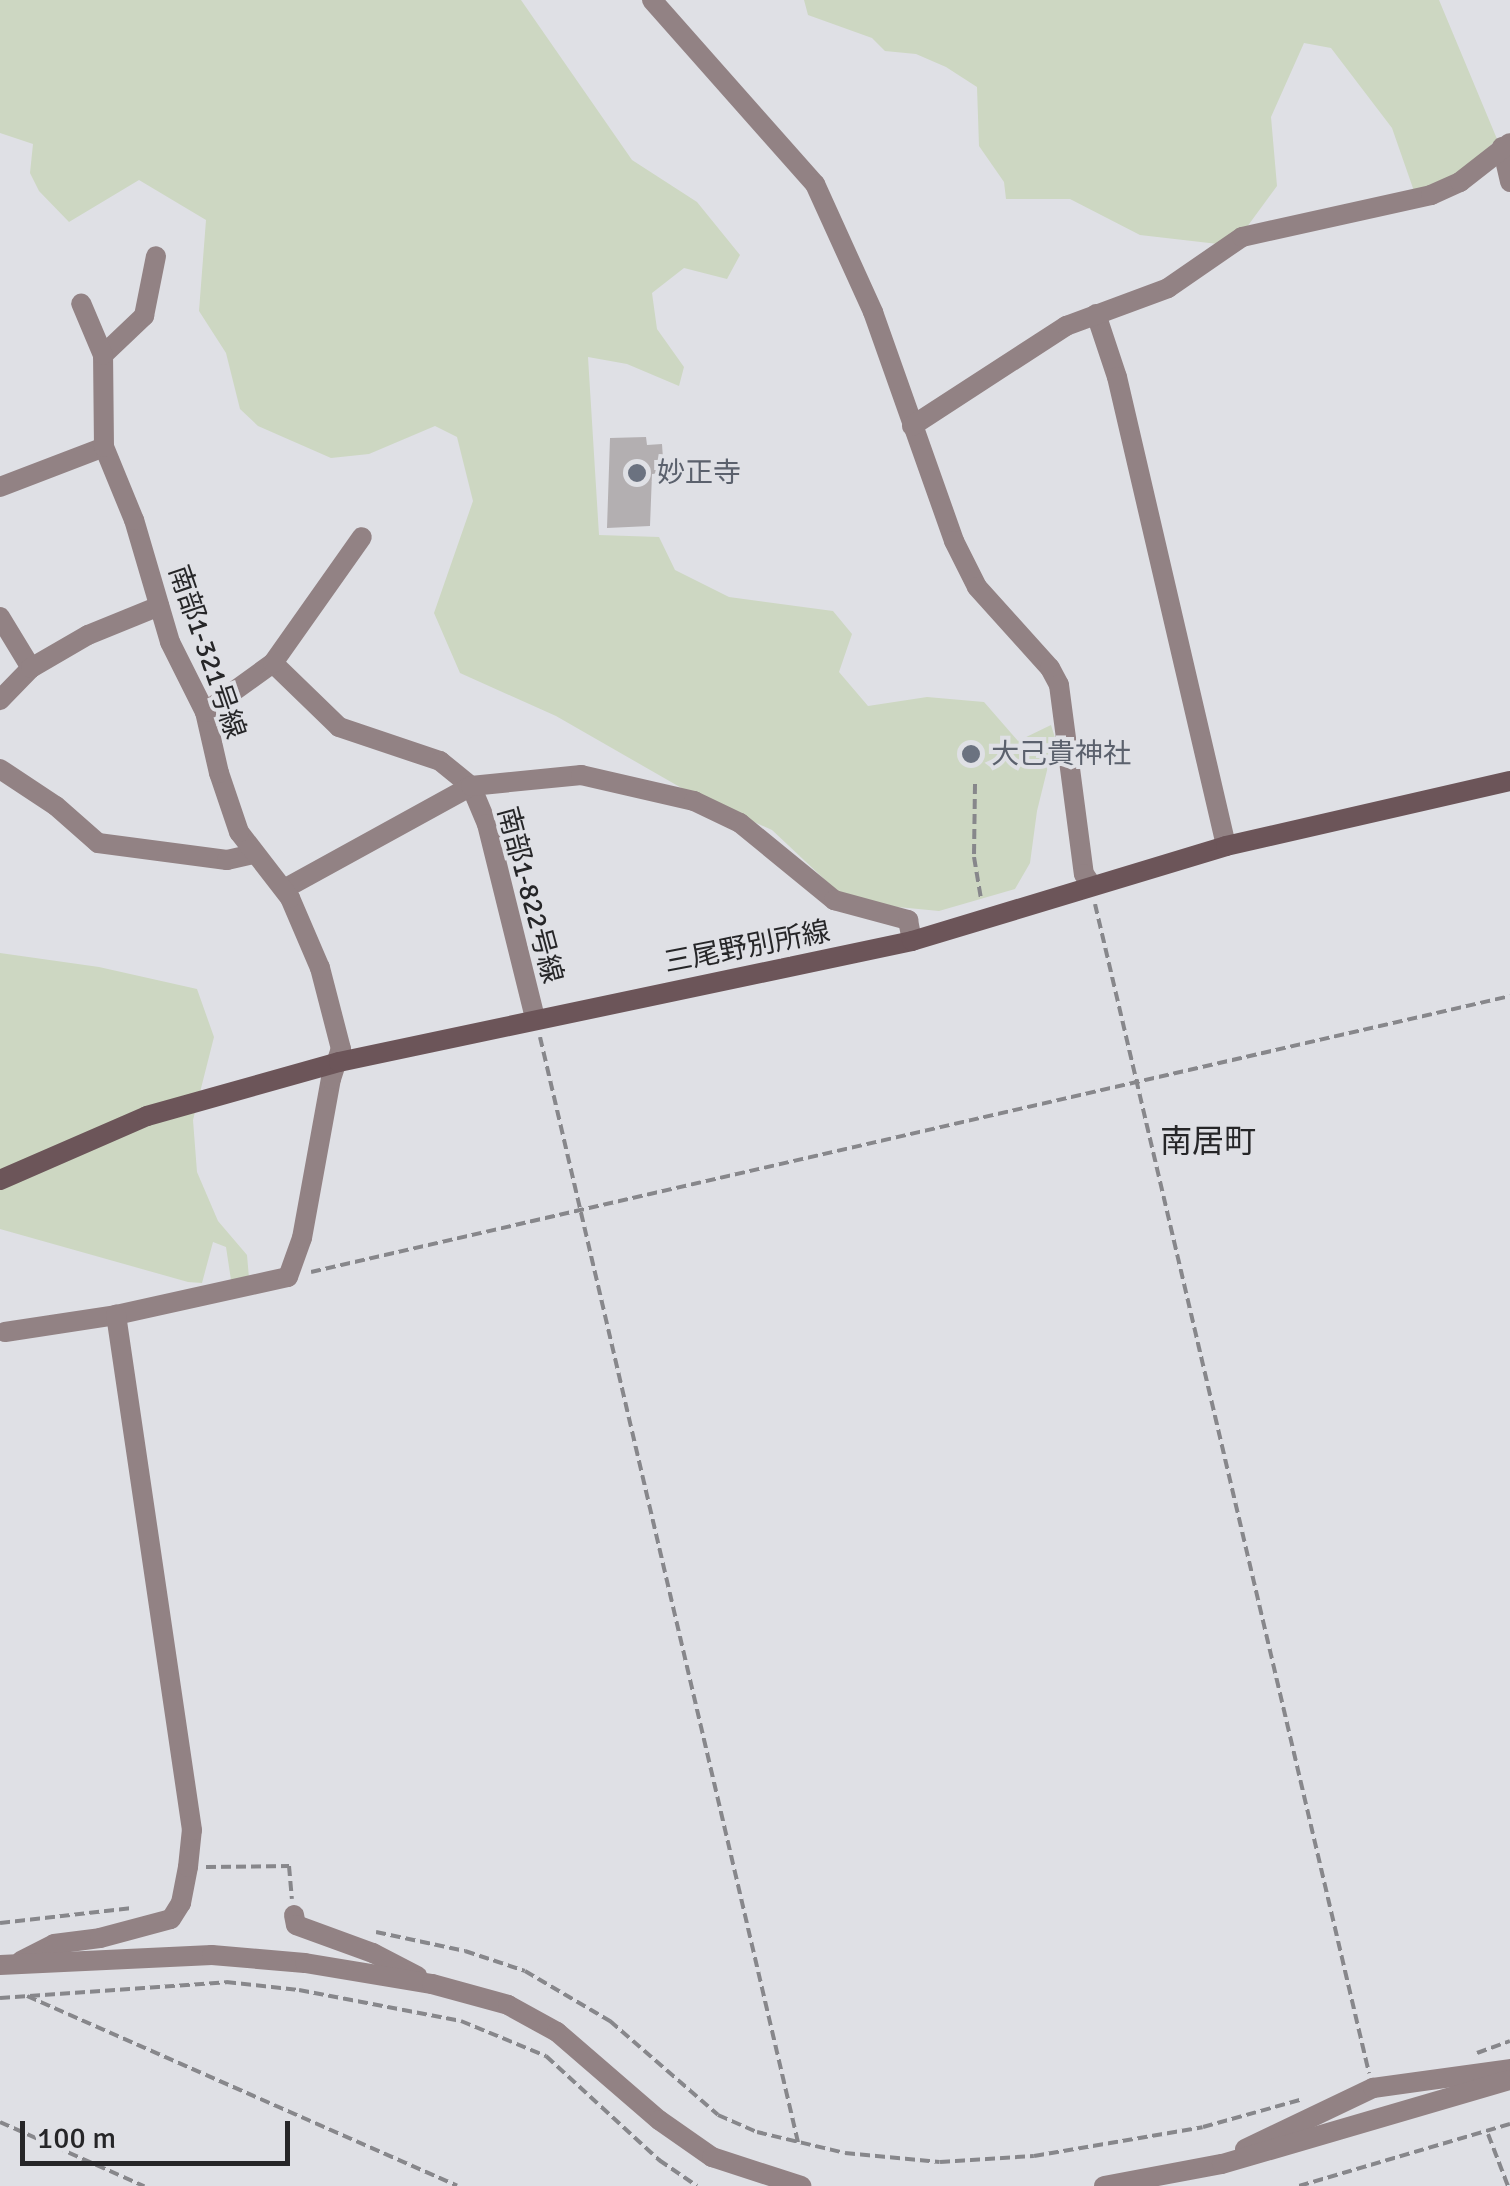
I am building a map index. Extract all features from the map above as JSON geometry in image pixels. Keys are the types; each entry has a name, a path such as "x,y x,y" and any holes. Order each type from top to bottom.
{"main road":[{"name":"三尾野別所線","path":"0,1180 147,1116 339,1062 912,941 1226,846 1510,780"}],"street":[{"path":"652,0 815,184 873,312 954,542 977,587 1050,668 1058,685 1084,874 1091,884"},
{"path":"912,426 1066,326 1168,288 1242,237 1431,196 1460,182 1506,145"},
{"path":"1506,145 1510,182"},
{"path":"102,355 144,316 156,256"},
{"name":"南部1-321号線","path":"81,303 102,355 104,447 134,520 170,642 206,712 218,773 238,832 284,889 320,968 341,1049 339,1062"},
{"path":"1096,314 1117,377 1226,846"},
{"path":"0,487 104,447"},
{"path":"206,712 274,663 362,536"},
{"path":"0,700 31,668 88,636 159,606"},
{"path":"0,617 31,668"},
{"path":"274,663 338,726 440,761 472,786"},
{"path":"0,770 56,806 98,843 227,860 253,854"},
{"path":"284,889 472,786 581,775 694,801 764,839 834,900 908,920 912,941"},
{"name":"南部1-822号線","path":"472,786 488,824 535,1018"},
{"path":"4,1332 116,1315 288,1277 302,1238 331,1079 339,1062"},
{"path":"7,1964 54,1944 100,1938 171,1919 181,1903 188,1868 192,1830 116,1315"},
{"path":"294,1915 296,1924 374,1952 432,1984"},
{"path":"7,1964 212,1955 305,1963 432,1984 508,2005 584,2050 659,2120 712,2157 801,2186"},
{"path":"1222,2164 1258,2141 1373,2088 1510,2069"},
{"path":"1104,2186 1222,2164 1510,2080"}],"path":[{"path":"975,784 976,884 988,918"},
{"path":"1091,884 1373,2088"},
{"path":"288,1277 1510,996"},
{"path":"535,1018 798,2142"},
{"path":"188,1868 289,1866 294,1915"},
{"path":"0,1922 145,1907"},
{"path":"370,1931 464,1951 537,1977 610,2020 718,2115 757,2132 898,2160 982,2161 1203,2127 1315,2096"},
{"path":"0,1998 226,1982 299,1990 462,2022 546,2056 659,2160 698,2186"},
{"path":"25,1995 458,2186"},
{"path":"1473,2054 1510,2042"},
{"path":"0,2122 144,2186"},
{"path":"1299,2186 1510,2124"},
{"path":"1488,2133 1508,2186"}],"green space":[{"path":"0,0 521,0 632,160 697,202 740,255 727,279 684,268 652,293 657,329 684,367 679,386 627,364 588,357 599,535 659,537 675,570 729,597 833,611 852,634 839,672 868,706 927,697 984,702 1018,741 1051,725 1055,738 1037,811 1030,863 1015,889 939,911 867,904 839,893 772,830 692,794 556,716 460,673 434,613 473,501 457,437 435,426 369,454 331,458 258,426 240,409 226,353 199,311 206,220 139,180 69,222 39,191 30,173 33,144 0,133"},
{"path":"804,0 1439,0 1497,139 1455,180 1415,194 1392,128 1331,48 1304,43 1271,117 1277,186 1244,231 1218,244 1140,235 1070,199 1006,199 1004,182 979,146 977,87 916,54 885,51 872,38 808,15"},
{"path":"0,953 99,967 197,989 214,1037 193,1120 197,1172 218,1221 247,1255 249,1278 231,1280 226,1247 213,1242 202,1283 0,1229"}],"building":[{"path":"646,437 647,445 662,444 664,473 652,474 650,526 607,528 610,438"}],"place":[{"name":"妙正寺","path":"637,473"},
{"name":"大己貴神社","path":"971,754"}],"district":[{"name":"南居町","path":"1208,1142"}]}
